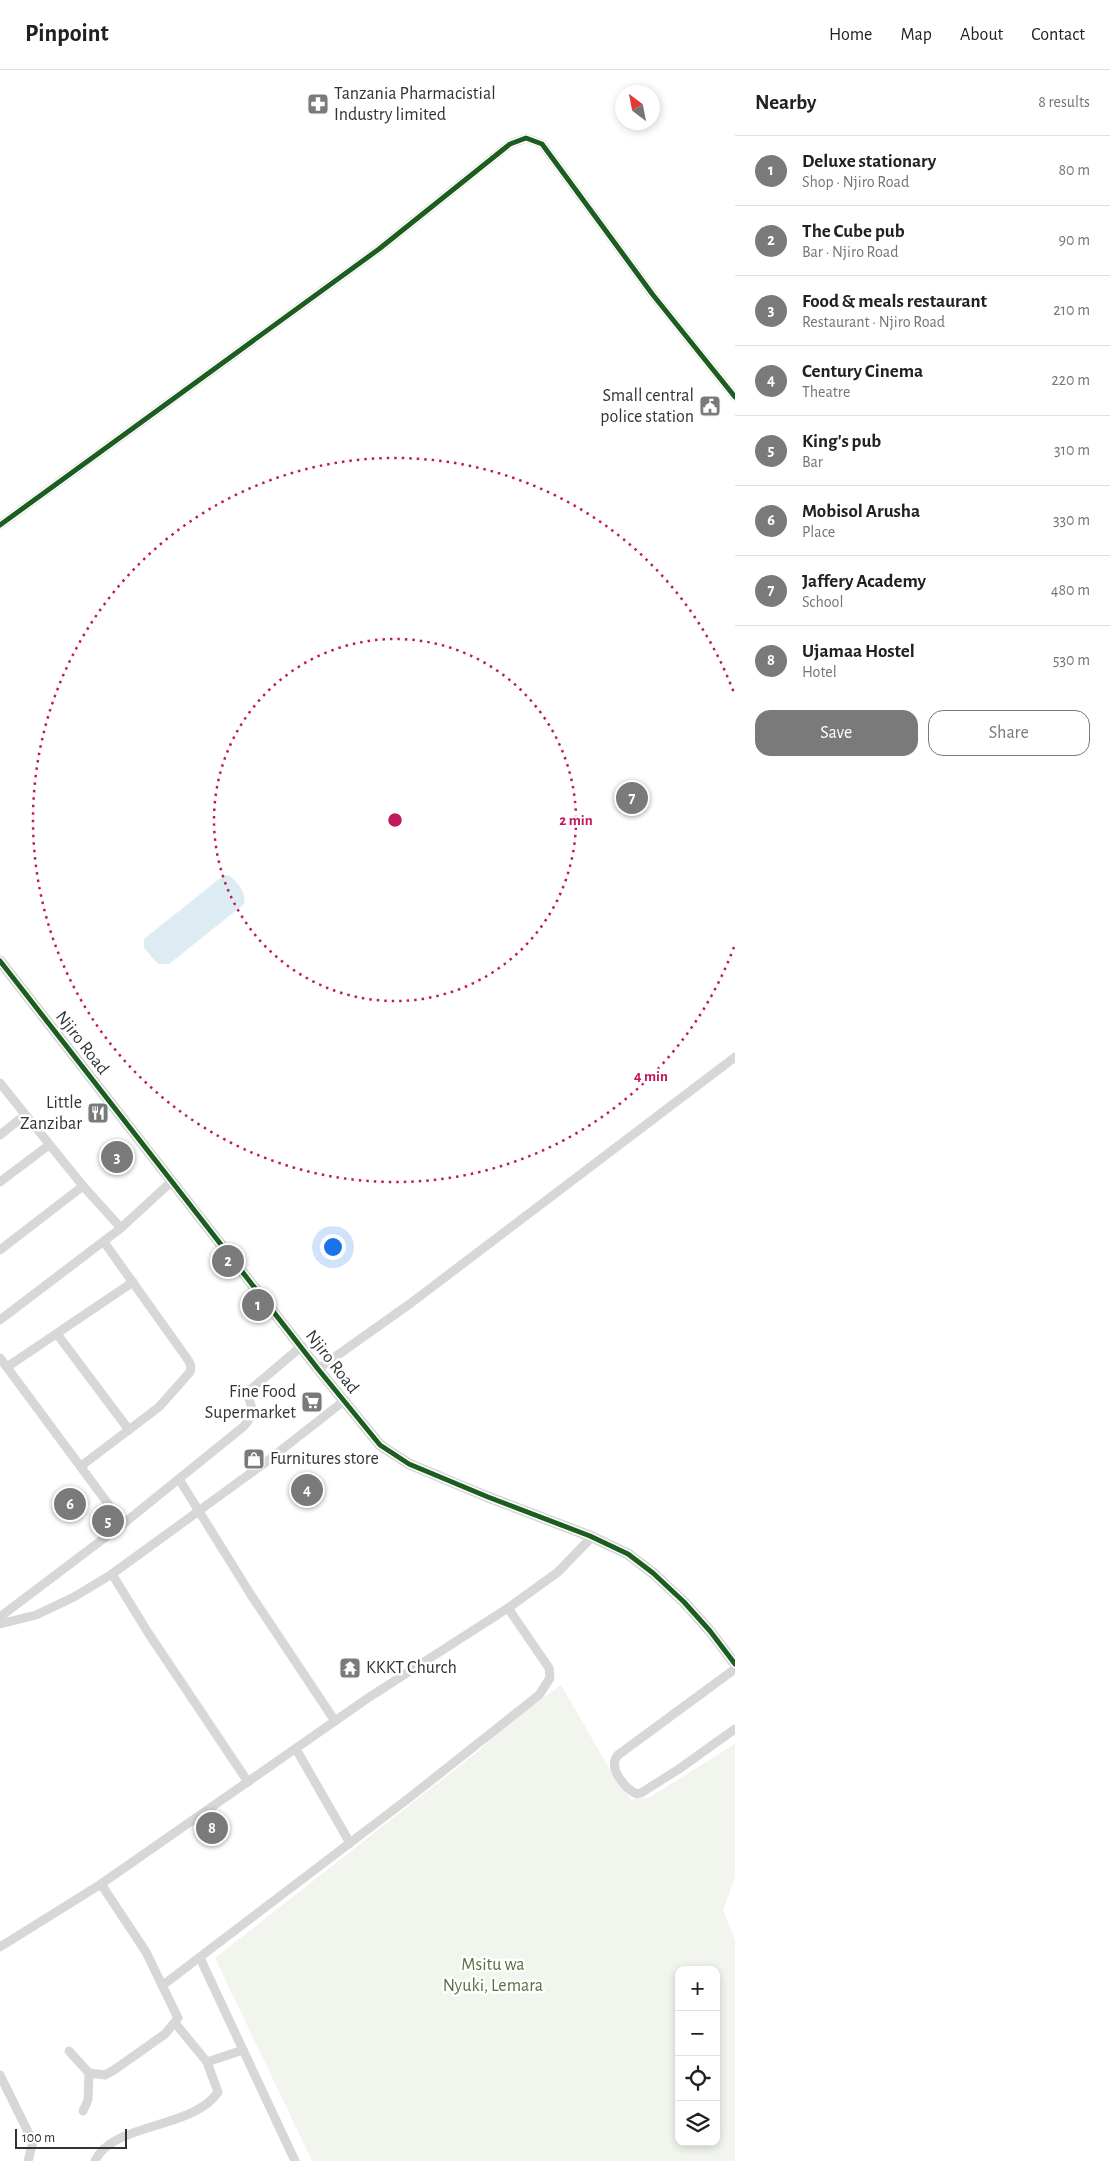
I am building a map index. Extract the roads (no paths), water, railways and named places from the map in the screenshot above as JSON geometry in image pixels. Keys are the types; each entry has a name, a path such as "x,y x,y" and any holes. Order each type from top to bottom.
{"street":[{"path":"0,525 379,250 510,144 526,138 542,144 654,296 735,396"},
{"name":"Njiro Road","path":"2,966 302,1346 318,1369 380,1445 398,1458 488,1497 590,1536 628,1554 658,1577 684,1602 710,1631 735,1664"},
{"path":"318,1369 411,1303 735,1057"},
{"path":"0,1083 83,1186 121,1228"},
{"path":"0,1135 25,1115"},
{"path":"0,1182 49,1145"},
{"path":"0,1320 104,1242 172,1181"},
{"path":"0,1250 83,1186"},
{"path":"81,1466 169,1398 190,1372 191,1365 104,1242"},
{"path":"7,1367 133,1282"},
{"path":"57,1334 129,1430"},
{"path":"0,1617 123,1524 249,1421 254,1412 249,1398 250,1390 302,1346"},
{"path":"0,1358 123,1524"},
{"path":"0,1624 36,1615 74,1597 112,1574 266,1462 345,1400"},
{"path":"179,1479 335,1720"},
{"path":"0,1947 101,1884 335,1720 508,1608 558,1572 588,1541 590,1536"},
{"path":"112,1574 147,1631 248,1782"},
{"path":"163,1985 528,1705 546,1686 550,1678 549,1668 508,1608"},
{"path":"735,1669 618,1755 614,1762 615,1770 632,1792 641,1793 679,1769 735,1729"},
{"path":"296,1749 350,1843"},
{"path":"68,2051 88,2073 105,2075 165,2034 178,2018 146,1952 101,1884"},
{"path":"200,1958 295,2161"},
{"path":"95,2161 106,2145 193,2113 212,2101 218,2092 207,2062 175,2023"},
{"path":"207,2062 243,2050"},
{"path":"83,2112 88,2100 88,2073"},
{"path":"0,2075 33,2142 28,2161"}],"place":[{"name":"Tanzania Pharmacistial Industry limited","path":"318,104"},
{"name":"Small central police station","path":"710,406"},
{"name":"Jaffery Academy","path":"632,798"},
{"name":"Little Zanzibar","path":"98,1113"},
{"name":"Food & meals restaurant","path":"117,1157"},
{"name":"The Cube pub","path":"228,1261"},
{"name":"Deluxe stationary","path":"258,1305"},
{"name":"Fine Food Supermarket","path":"312,1402"},
{"name":"Furnitures store","path":"254,1459"},
{"name":"Century Cinema","path":"307,1490"},
{"name":"Mobisol Arusha","path":"70,1504"},
{"name":"King's pub","path":"108,1521"},
{"name":"KKKT Church","path":"350,1668"},
{"name":"Ujamaa Hostel","path":"212,1828"}],"park label":[{"name":"Msitu wa Nyuki, Lemara","path":"493,1975"}]}
